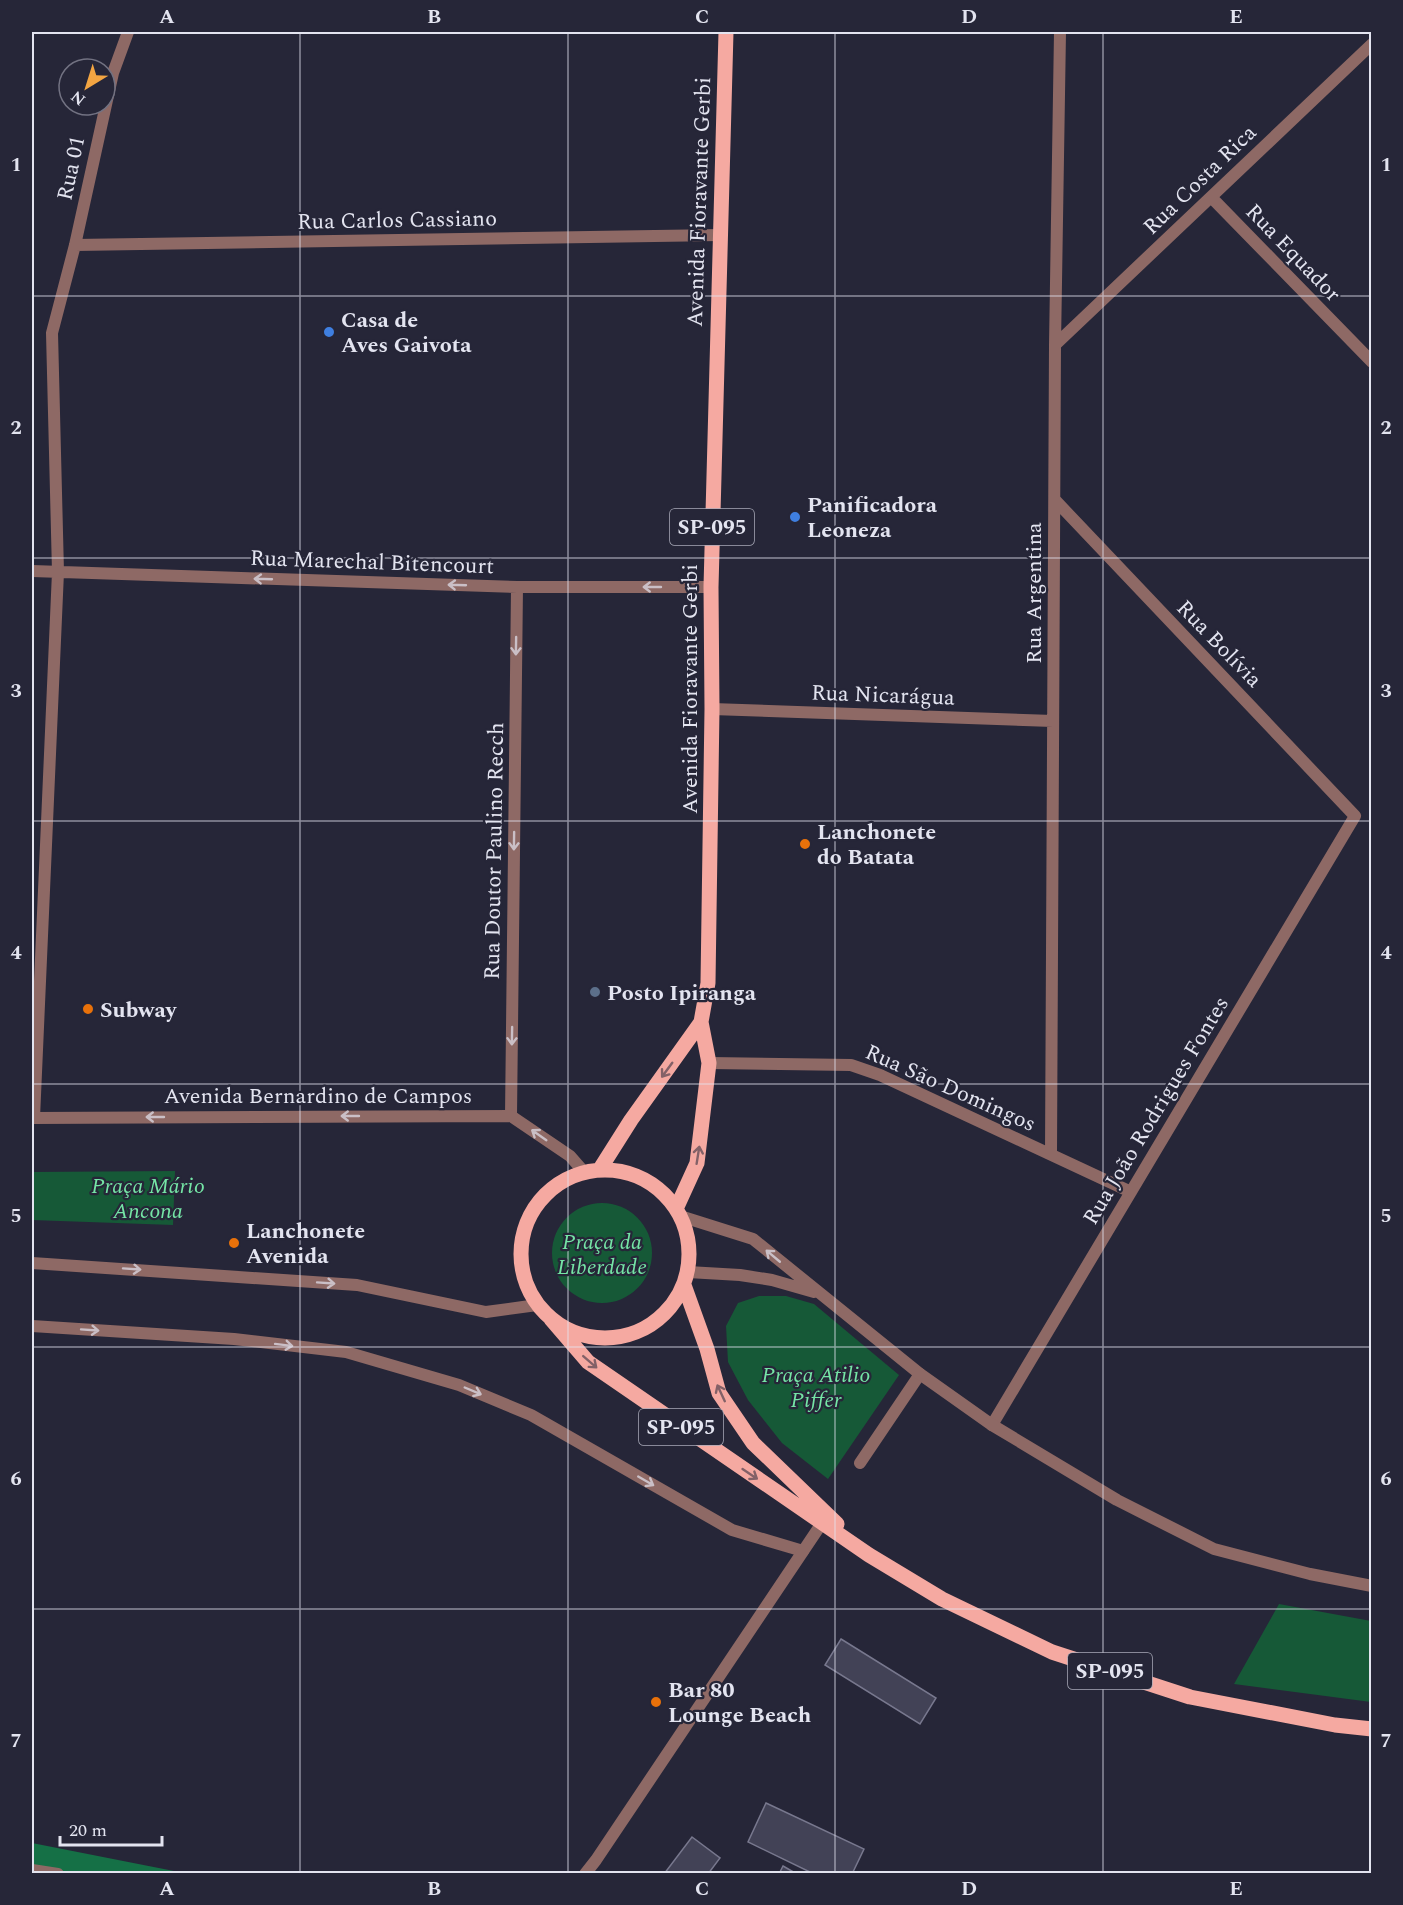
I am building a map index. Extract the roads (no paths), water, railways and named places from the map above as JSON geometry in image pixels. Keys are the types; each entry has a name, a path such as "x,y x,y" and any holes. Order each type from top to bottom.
{"main road":[{"name":"Avenida Fioravante Gerbi","path":"678,1213 697,1163 709,1063 701,1022 708,983 712,709 711,587 726,32"},
{"name":"Avenida Fioravante Gerbi","path":"592,1171 701,1022"},
{"name":"SP-095","path":"825,1519 753,1443 719,1393 686,1279 688,1243 678,1213 655,1187 629,1173 592,1171 548,1191 525,1226 520,1266 537,1305 588,1362 825,1519 869,1555 942,1599 1053,1652 1190,1697 1371,1730"},
{"name":"SP-095","path":"550,1319 579,1335 610,1339 642,1330 667,1312 686,1279"}],"street":[{"name":"Rua 01","path":"33,1118 58,572 52,333 75,245 113,73 128,32"},
{"name":"Rua Argentina","path":"1051,1154 1055,345 1060,32"},
{"name":"Rua Costa Rica","path":"1055,345 1371,44"},
{"name":"Rua Equador","path":"1211,196 1371,362"},
{"name":"Rua Carlos Cassiano","path":"75,245 720,235"},
{"name":"Rua Bolívia","path":"1054,500 1355,816"},
{"name":"Rua Marechal Bitencourt","path":"32,571 517,587 711,587"},
{"name":"Rua Doutor Paulino Recch","path":"512,1116 517,587"},
{"name":"Rua Nicarágua","path":"712,709 1053,721"},
{"name":"Rua João Rodrigues Fontes","path":"992,1425 1355,816"},
{"name":"Rua São Domingos","path":"709,1063 851,1065 880,1075 1131,1192"},
{"name":"Avenida Bernardino de Campos","path":"33,1118 512,1116"},
{"path":"512,1116 592,1171"},
{"path":"678,1213 753,1239 921,1374 992,1425 1117,1500 1214,1549 1310,1574 1371,1586"},
{"path":"32,1263 357,1285 486,1312 537,1305"},
{"path":"686,1279 751,1277 772,1280 818,1293"},
{"path":"32,1326 234,1339 346,1352 425,1375 459,1385 531,1416 732,1530 803,1551"},
{"path":"860,1463 921,1374"},
{"path":"585,1874 825,1519"},
{"path":"596,1860 599,1874"},
{"path":"32,1870 58,1874"}],"place":[{"name":"Casa de Aves Gaivota","path":"329,332"},
{"name":"Panificadora Leoneza","path":"795,517"},
{"name":"Lanchonete do Batata","path":"805,844"},
{"name":"Posto Ipiranga","path":"595,992"},
{"name":"Subway","path":"88,1009"},
{"name":"Lanchonete Avenida","path":"234,1243"},
{"name":"Bar 80 Lounge Beach","path":"656,1702"}],"park label":[{"name":"Praça Mário Ancona","path":"148,1198"},
{"name":"Praça da Liberdade","path":"602,1254"},
{"name":"Praça Atilio Piffer","path":"816,1386"}]}
